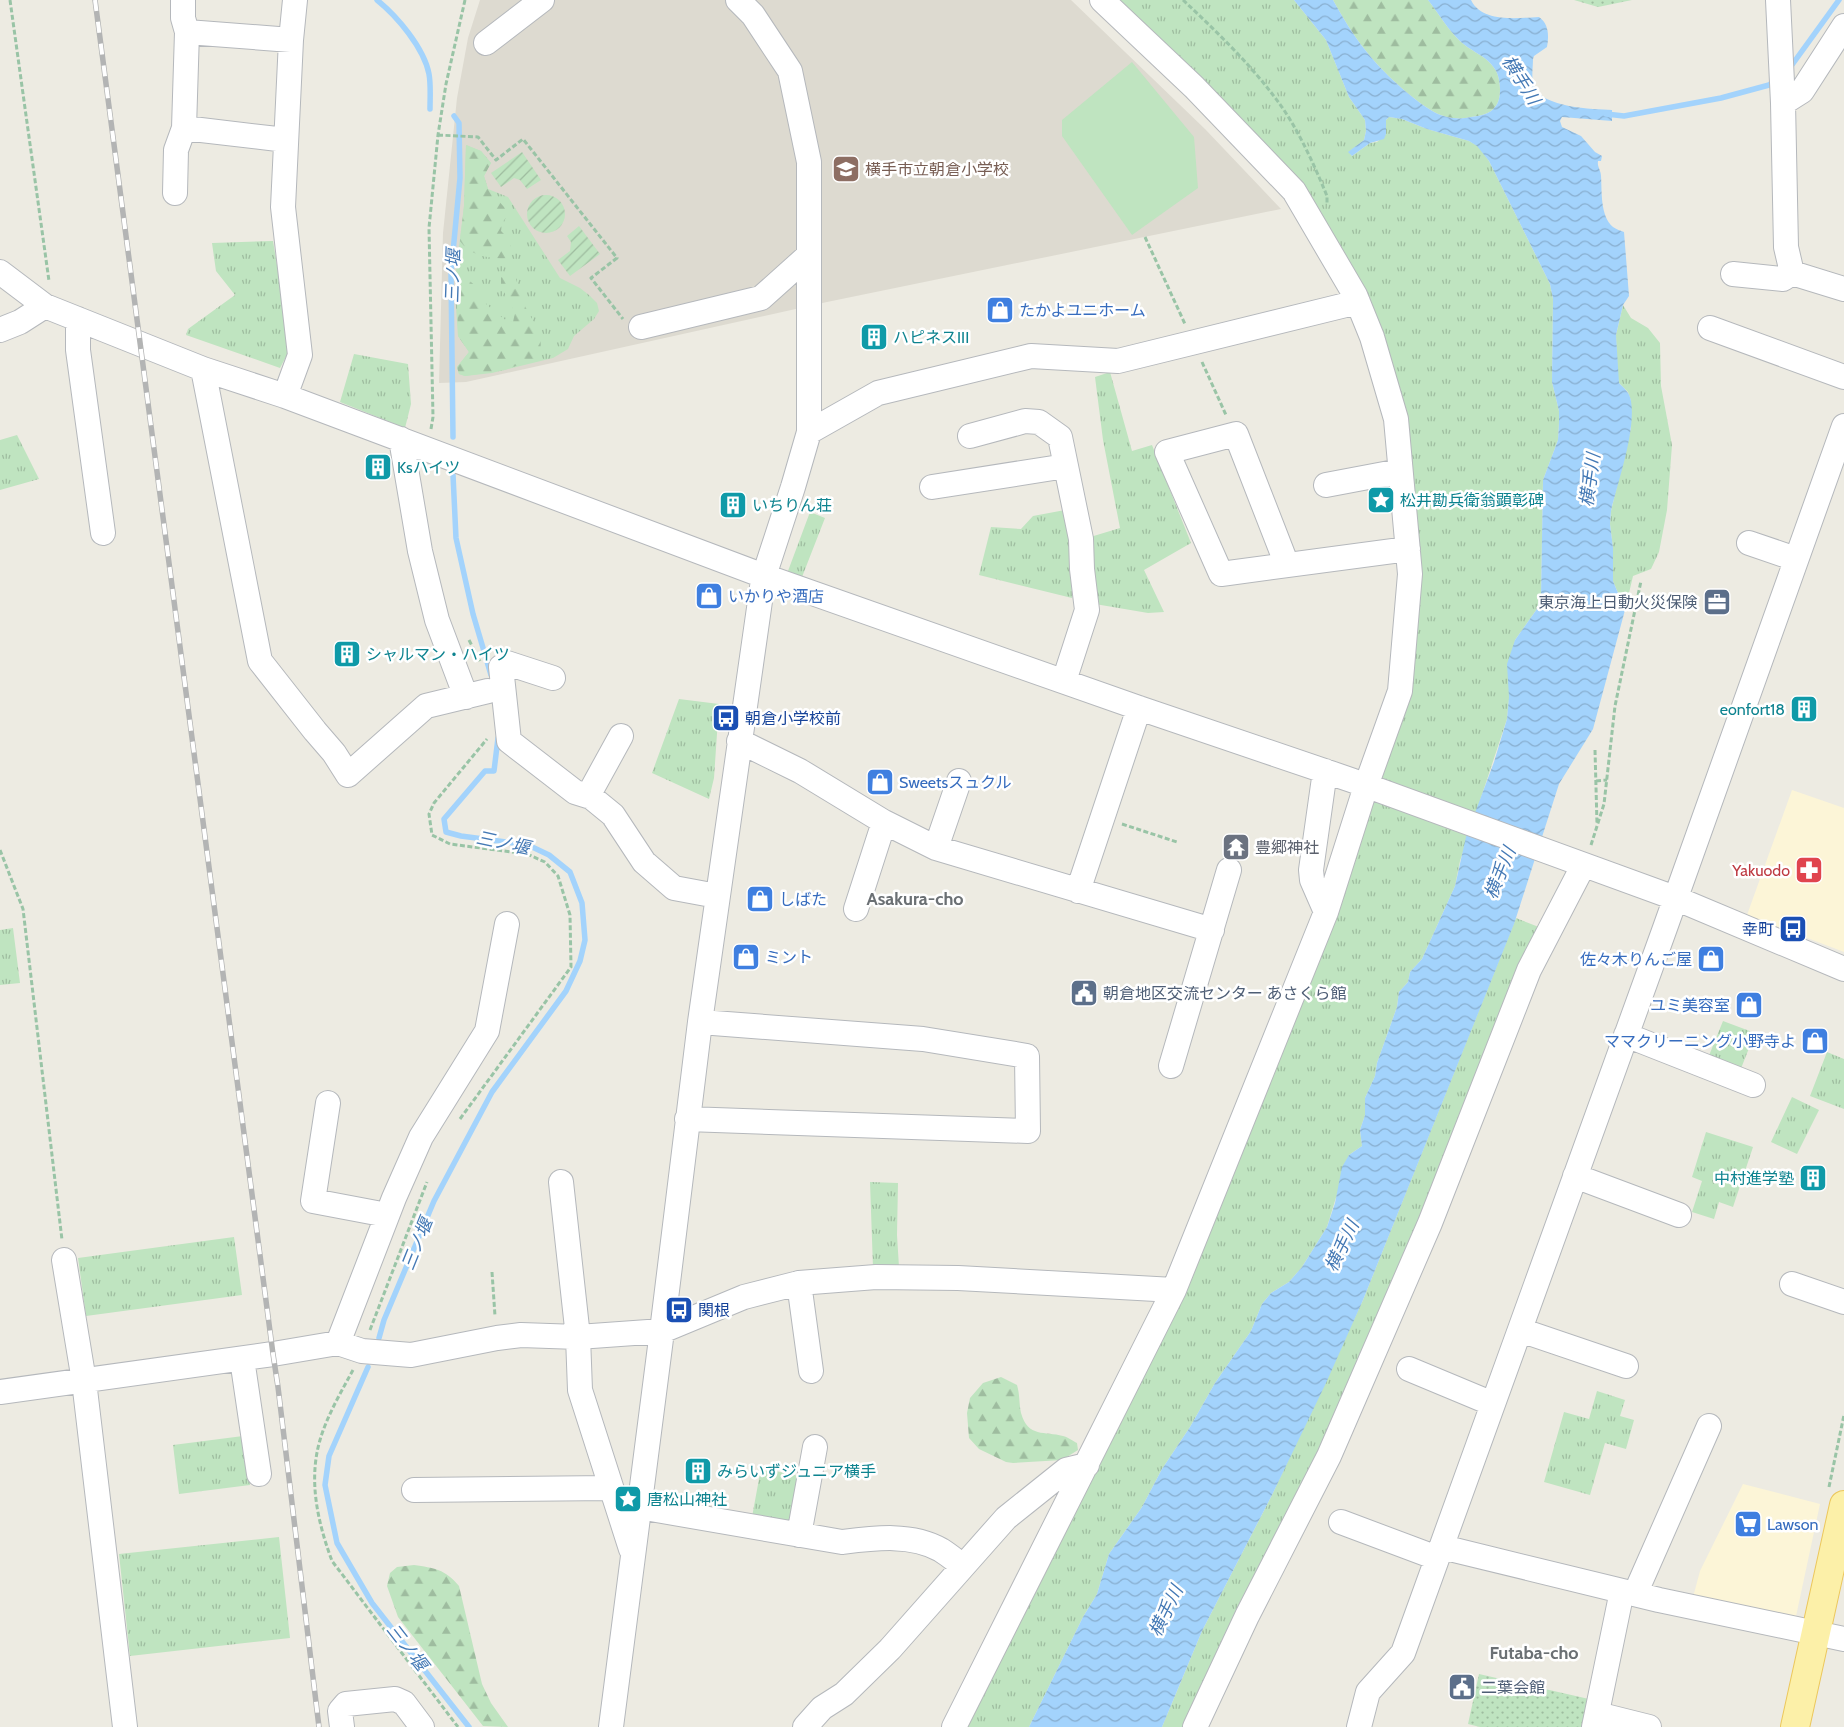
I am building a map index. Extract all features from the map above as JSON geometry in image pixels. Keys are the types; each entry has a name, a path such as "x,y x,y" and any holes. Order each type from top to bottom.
{"main road":[{"path":"1795,1727 1844,1505"}],"street":[{"path":"175,193 176,150 184,128 187,32 183,18 182,0"},
{"path":"285,396 300,355 283,208 291,40 295,0"},
{"path":"486,43 542,0"},
{"path":"611,1727 700,1022 764,576 794,487 809,432 808,162 790,71 753,15 738,0"},
{"path":"954,1727 1174,1290 1326,912 1373,788 1400,691 1410,574 1396,419 1372,337 1358,302 1294,191 1194,87 1102,0"},
{"path":"1778,0 1783,103 1786,246 1792,273"},
{"path":"1783,103 1802,91 1844,26"},
{"path":"187,32 291,40"},
{"path":"184,128 286,140"},
{"path":"641,327 761,298 808,255"},
{"path":"0,272 49,308 203,369 285,396 764,576 1139,708 1583,859 1844,969"},
{"path":"1733,274 1783,279 1792,273"},
{"path":"1792,273 1844,289"},
{"path":"809,432 878,392 1031,356 1118,361 1358,302"},
{"path":"0,330 49,308"},
{"path":"78,319 78,350 102,533"},
{"path":"1710,328 1844,377"},
{"path":"203,369 260,661 334,754 348,776 426,706 477,694 437,620 420,551 401,440"},
{"path":"970,436 1025,421 1039,422 1060,437 1081,539 1082,569 1087,610 1064,681"},
{"path":"1359,1727 1368,1692 1403,1653 1796,559 1837,469 1844,426"},
{"path":"1287,565 1236,434 1167,452 1221,574 1408,549"},
{"path":"932,487 1066,466"},
{"path":"1326,485 1400,471"},
{"path":"1750,544 1796,559"},
{"path":"553,678 507,663 501,666 509,741 574,792 588,796 613,815 644,862 674,888 717,896"},
{"path":"1078,891 1139,708"},
{"path":"588,796 621,736"},
{"path":"739,741 800,770 884,822 936,848 1212,930"},
{"path":"1325,771 1311,870 1312,880 1326,912"},
{"path":"936,848 959,781"},
{"path":"856,909 884,822"},
{"path":"1195,1727 1247,1616 1329,1456 1430,1223 1529,970 1583,859"},
{"path":"1171,1066 1229,870"},
{"path":"338,1343 387,1214 421,1137 487,1031 507,924"},
{"path":"688,1119 1028,1131 1027,1056 924,1039 700,1022"},
{"path":"1626,1035 1753,1085"},
{"path":"328,1103 313,1201 387,1214"},
{"path":"1575,1176 1679,1215"},
{"path":"561,1182 578,1337 580,1390 633,1556"},
{"path":"64,1260 84,1380 125,1727"},
{"path":"0,1392 338,1343 362,1351 411,1355 521,1335 578,1337 662,1331 744,1297 799,1283 876,1276 1174,1290"},
{"path":"799,1283 811,1371"},
{"path":"1792,1284 1844,1302"},
{"path":"1520,1330 1626,1366"},
{"path":"242,1358 259,1474"},
{"path":"1409,1369 1493,1404"},
{"path":"1649,1727 1596,1720 1628,1592 1709,1426"},
{"path":"799,1535 815,1447"},
{"path":"805,1727 822,1708 844,1694 890,1649 1006,1518 1066,1470 1087,1465"},
{"path":"414,1490 611,1488"},
{"path":"639,1507 842,1542 874,1538 900,1538 940,1550 963,1566"},
{"path":"1341,1522 1439,1552 1844,1639"},
{"path":"342,1727 340,1711 346,1704 395,1699 404,1703 422,1727"}],"path":[{"path":"10,0 49,308"},
{"path":"428,450 433,417 429,228 446,84 465,0"},
{"path":"1184,0 1218,33 1274,95 1310,154 1327,196 1326,212 1315,228"},
{"path":"439,135 478,137 496,160 522,139 617,258 591,278 629,327 641,327"},
{"path":"1583,859 1597,827 1604,804 1615,706 1641,580"},
{"path":"468,637 486,673 477,694"},
{"path":"458,1122 571,967 570,915 558,876 545,862 527,854 450,844 432,834 429,814 434,803 490,735"},
{"path":"1595,750 1597,827"},
{"path":"1596,781 1607,780"},
{"path":"1103,818 1176,842"},
{"path":"0,850 22,909 64,1260"},
{"path":"430,1173 362,1351 333,1408 320,1441 315,1488 317,1509 332,1561 458,1727"},
{"path":"492,1272 497,1338"}],"shaded area":[{"name":"横手市立朝倉小学校","path":"480,0 1071,0 1205,129 1281,209 827,302 466,382 439,383 443,233 457,98 468,38"},
{"name":"Yakuodo","path":"1792,790 1844,808 1844,952 1747,915"},
{"path":"1743,1484 1820,1504 1795,1621 1692,1601 1700,1571"}],"green space":[{"path":"1102,0 1294,0 1326,40 1349,97 1365,120 1366,131 1364,140 1349,152 1352,156 1370,143 1377,142 1386,134 1386,120 1389,117 1402,119 1427,129 1469,141 1478,146 1489,161 1550,284 1553,299 1552,382 1559,411 1558,440 1543,480 1541,597 1537,609 1515,640 1507,719 1460,861 1455,886 1422,959 1410,972 1408,982 1399,992 1397,1007 1377,1063 1375,1076 1365,1098 1365,1115 1360,1130 1362,1146 1349,1155 1327,1227 1302,1267 1289,1282 1271,1293 1262,1304 1251,1331 1215,1383 1190,1427 1162,1469 1142,1507 1109,1554 1097,1594 1083,1617 1029,1727 954,1727 1174,1290 1400,691 1402,489 1358,302 1294,191"},
{"path":"1333,0 1428,0 1456,37 1465,46 1485,58 1493,66 1500,84 1500,95 1497,104 1493,109 1484,114 1462,118 1443,116 1426,107 1372,59 1352,33"},
{"path":"1574,0 1632,0 1598,7"},
{"path":"1132,62 1194,137 1198,188 1132,235 1062,136 1062,120"},
{"path":"466,145 481,151 491,163 484,176 488,189 508,197 560,278 589,295 597,303 599,311 594,319 574,336 568,349 553,358 492,373 465,376 459,374 457,367 469,352 458,336 456,271 464,206"},
{"path":"466,145 481,151 491,163 484,176 488,189 504,207 508,215 502,223 501,231 508,238 511,246 507,258 481,256 469,250 460,241 464,206"},
{"path":"522,152 541,180 527,189 520,180 514,178 501,187 491,173"},
{"path":"546,195 560,200 565,214 560,228 546,233 532,228 527,214 532,200"},
{"path":"579,226 600,254 570,276 558,260 570,251 571,242 567,236"},
{"path":"273,241 289,338 289,351 280,368 186,335 188,329 235,295 216,271 212,243"},
{"path":"514,273 522,300 540,336 541,343 537,358 505,370 465,376 459,374 457,367 469,352 458,336 457,288 461,274 477,287 484,302 507,321 513,322 515,313 501,286 501,278 504,274"},
{"path":"1623,305 1631,318 1648,328 1660,343 1661,386 1672,445 1667,510 1659,552 1651,569 1633,576 1625,610 1613,581 1613,548 1610,524 1611,511 1631,428 1631,401 1628,392 1619,383 1617,373 1616,335"},
{"path":"354,354 408,364 411,404 405,428 340,402"},
{"path":"1110,372 1132,451 1152,445 1191,543 1144,570 1164,612 1148,613 1095,604 1087,538 1120,528 1103,440 1095,377"},
{"path":"17,435 39,479 0,490 0,440"},
{"path":"1065,510 1070,539 1072,598 979,575 991,527 1021,529 1033,516"},
{"path":"810,512 825,518 802,577 788,571"},
{"path":"679,699 719,704 714,778 709,799 652,773"},
{"path":"1516,918 1549,931 1430,1223 1195,1727 1162,1727 1202,1631 1272,1495 1363,1300"},
{"path":"13,928 20,983 0,985 0,930"},
{"path":"1723,1021 1755,1033 1740,1071 1708,1058"},
{"path":"1827,1052 1844,1059 1844,1109 1810,1096"},
{"path":"1792,1097 1819,1110 1797,1154 1771,1142"},
{"path":"1706,1132 1753,1147 1733,1207 1719,1202 1714,1219 1692,1212 1702,1181 1692,1177"},
{"path":"870,1182 898,1183 897,1235 899,1267 873,1268"},
{"path":"234,1237 242,1295 86,1316 78,1258"},
{"path":"1001,1377 1017,1385 1021,1413 1028,1426 1038,1432 1067,1437 1077,1443 1078,1450 1062,1460 1013,1463 1006,1462 979,1449 969,1438 967,1413 970,1398 983,1383"},
{"path":"1597,1391 1625,1400 1620,1416 1634,1420 1626,1449 1605,1443 1590,1495 1544,1482 1564,1412 1589,1419"},
{"path":"243,1436 250,1485 179,1494 173,1445"},
{"path":"761,1468 799,1476 790,1524 752,1517"},
{"path":"279,1537 290,1638 130,1656 119,1554"},
{"path":"414,1565 439,1570 454,1580 459,1586 482,1684 491,1703 508,1727 483,1726 398,1617 387,1586 390,1573 397,1567"},
{"path":"1479,1674 1589,1699 1583,1727 1480,1727 1468,1724"}],"water":[{"name":"横手川","path":"1294,0 1333,0 1361,45 1389,76 1407,93 1434,112 1452,118 1481,115 1493,109 1499,100 1499,79 1493,66 1485,58 1465,46 1456,37 1428,0 1471,0 1483,12 1501,18 1539,17 1545,23 1548,30 1548,39 1547,47 1534,56 1533,59 1533,83 1539,93 1547,99 1569,106 1612,110 1612,121 1562,117 1560,121 1562,127 1581,136 1595,152 1602,156 1601,161 1598,161 1598,163 1601,174 1604,210 1613,227 1624,232 1629,296 1623,305 1616,335 1619,383 1629,396 1632,413 1629,441 1611,511 1610,524 1613,548 1613,581 1625,610 1593,729 1559,784 1514,924 1363,1300 1326,1383 1272,1495 1202,1631 1162,1727 1029,1727 1083,1617 1097,1594 1109,1554 1142,1507 1162,1469 1190,1427 1215,1383 1251,1331 1262,1304 1271,1293 1289,1282 1302,1267 1327,1227 1335,1203 1342,1167 1349,1155 1362,1146 1360,1130 1365,1115 1365,1098 1375,1076 1377,1063 1397,1007 1399,992 1408,982 1410,972 1422,959 1455,886 1466,837 1494,762 1507,719 1509,697 1507,664 1515,640 1537,609 1541,597 1543,480 1558,440 1559,423 1559,411 1552,382 1553,299 1550,284 1489,161 1477,146 1469,141 1427,129 1402,119 1389,117 1386,120 1384,139 1370,143 1352,156 1348,152 1364,140 1366,131 1365,120 1349,97 1326,40"}],"waterway":[{"name":"三ノ堰","path":"377,0 409,33 422,54 429,74 430,109"},
{"path":"1789,69 1839,0"},
{"path":"1606,114 1624,116 1721,98 1769,85 1776,80"},
{"name":"三ノ堰","path":"453,437 451,273 460,178 459,123 454,116"},
{"name":"三ノ堰","path":"453,475 456,538 473,614 491,675"},
{"name":"三ノ堰","path":"379,1338 384,1320 434,1201 492,1092 566,991 580,961 585,940 582,903 570,872 549,855 528,845 461,836 446,832 444,819 485,771 494,771 498,738"},
{"name":"三ノ堰","path":"368,1367 329,1456 325,1485 337,1543 372,1603 469,1727"}],"railway":[{"path":"95,0 278,1387 319,1727"}],"place":[{"name":"横手市立朝倉小学校","path":"846,169"},
{"name":"たかよユニホーム","path":"1000,310"},
{"name":"ハピネスIII","path":"874,337"},
{"name":"Ksハイツ","path":"378,467"},
{"name":"松井勘兵衛翁顕彰碑","path":"1381,500"},
{"name":"いちりん荘","path":"733,505"},
{"name":"いかりや酒店","path":"709,596"},
{"name":"東京海上日動火災保険","path":"1717,602"},
{"name":"シャルマン・ハイツ","path":"347,654"},
{"name":"eonfort18","path":"1804,709"},
{"name":"朝倉小学校前","path":"726,718"},
{"name":"Sweetsスュクル","path":"880,782"},
{"name":"豊郷神社","path":"1236,847"},
{"name":"Yakuodo","path":"1809,870"},
{"name":"しばた","path":"760,899"},
{"name":"幸町","path":"1793,929"},
{"name":"ミント","path":"746,957"},
{"name":"佐々木りんご屋","path":"1711,959"},
{"name":"朝倉地区交流センター あさくら館","path":"1084,993"},
{"name":"ユミ美容室","path":"1749,1005"},
{"name":"ママクリーニング小野寺よ","path":"1815,1041"},
{"name":"中村進学塾","path":"1813,1178"},
{"name":"関根","path":"679,1310"},
{"name":"みらいずジュニア横手","path":"698,1471"},
{"name":"唐松山神社","path":"628,1499"},
{"name":"Lawson","path":"1748,1524"},
{"name":"二葉会館","path":"1462,1687"}],"district":[{"name":"Asakura-cho","path":"915,899"},
{"name":"Futaba-cho","path":"1534,1653"}]}
